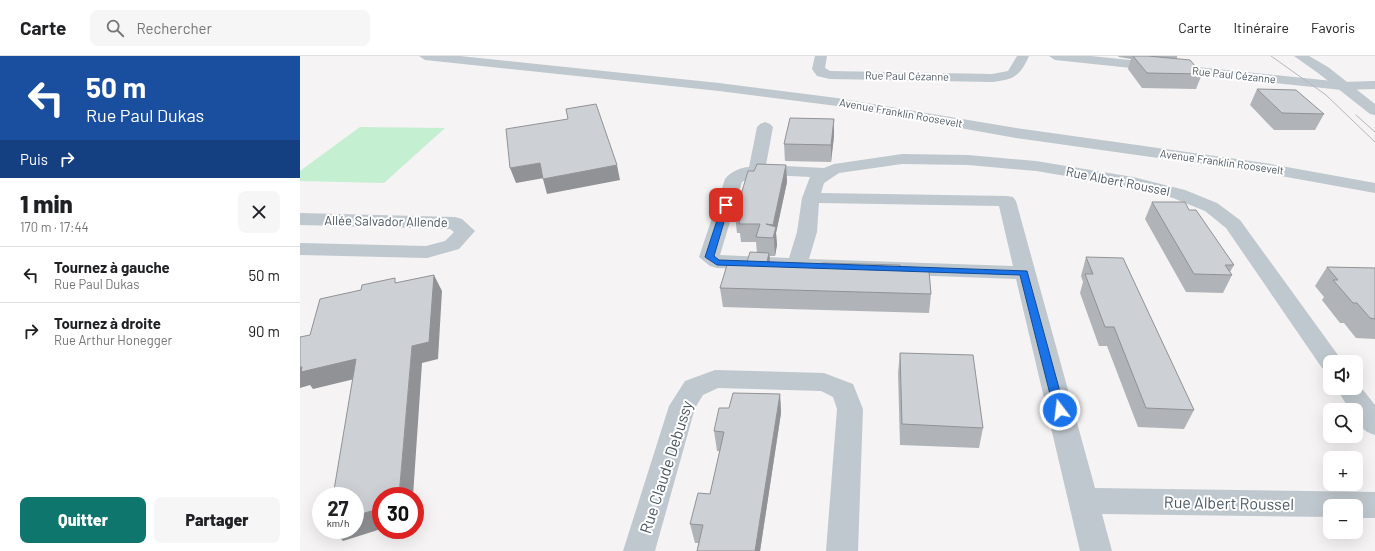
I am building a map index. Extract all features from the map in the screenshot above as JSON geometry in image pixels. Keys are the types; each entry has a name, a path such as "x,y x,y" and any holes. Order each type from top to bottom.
{"street":[{"name":"Avenue Franklin Roosevelt","path":"425,56 719,87 837,102 1016,133 1265,168 1375,188"},
{"name":"Avenue Franklin Roosevelt","path":"499,56 810,90 988,114"},
{"name":"Rue Paul Cézanne","path":"821,56 818,68 822,73 830,75 992,78 1010,75 1017,70 1023,56"},
{"name":"Rue Paul Cézanne","path":"1055,56 1342,86 1375,85"},
{"path":"1300,56 1323,70 1375,111"},
{"path":"757,171 765,127"},
{"name":"Avenue Franklin Roosevelt","path":"1120,134 1260,155 1375,177"},
{"name":"Rue Albert Roussel","path":"828,173 834,169 902,159 968,160 1036,166 1133,182 1179,194 1211,208 1233,224 1326,355"},
{"path":"828,173 757,171 746,172 734,180 709,257 717,262 1024,272"},
{"path":"797,265 807,232 811,198 816,180 828,173"},
{"path":"811,198 1007,201 1096,551"},
{"name":"Allée Salvador Allende","path":"300,219 455,223 465,231 452,245 427,252 300,249"},
{"name":"Rue Claude Debussy","path":"639,551 682,406 694,388 715,379 824,382 844,391 850,409 842,551"},
{"path":"1354,395 1375,425"},
{"name":"Rue Albert Roussel","path":"1084,501 1375,505"}],"green space":[{"path":"360,127 445,128 384,183 300,181 300,171"}],"building":[{"path":"1133,56 1190,60 1202,74 1147,73"},
{"path":"1257,89 1296,90 1324,114 1282,113"},
{"path":"596,104 617,165 543,179 540,163 510,168 506,129 568,119 566,109"},
{"path":"790,118 834,119 831,145 784,144"},
{"path":"757,164 786,165 773,225 766,224 776,227 773,238 756,237 760,224 739,224 741,215 735,215 748,171 754,171"},
{"path":"1152,202 1185,202 1189,210 1196,210 1234,265 1225,265 1232,275 1194,274"},
{"path":"750,252 769,253 766,266 822,268 822,263 900,265 900,270 929,271 931,294 720,288 727,265 746,265"},
{"path":"1086,257 1123,258 1194,410 1146,408 1114,327 1105,327 1085,274 1093,274"},
{"path":"1327,267 1375,268 1375,319 1370,318 1357,303 1353,303 1333,280 1338,280"},
{"path":"434,275 429,342 412,346 400,487 372,487 372,511 364,513 364,487 335,487 356,359 301,372 300,337 310,335 320,299 361,290 362,285 395,278 395,283"},
{"path":"900,353 973,355 983,428 902,424"},
{"path":"733,393 780,394 755,551 697,551 703,525 690,524 698,493 710,494 724,432 714,431 719,408 729,408"}],"tram line":[{"path":"1271,56 1326,95 1375,142"},
{"path":"1356,115 1375,132"}],"route":[{"path":"726,205 709,257 717,262 1024,272 1060,410"}]}
